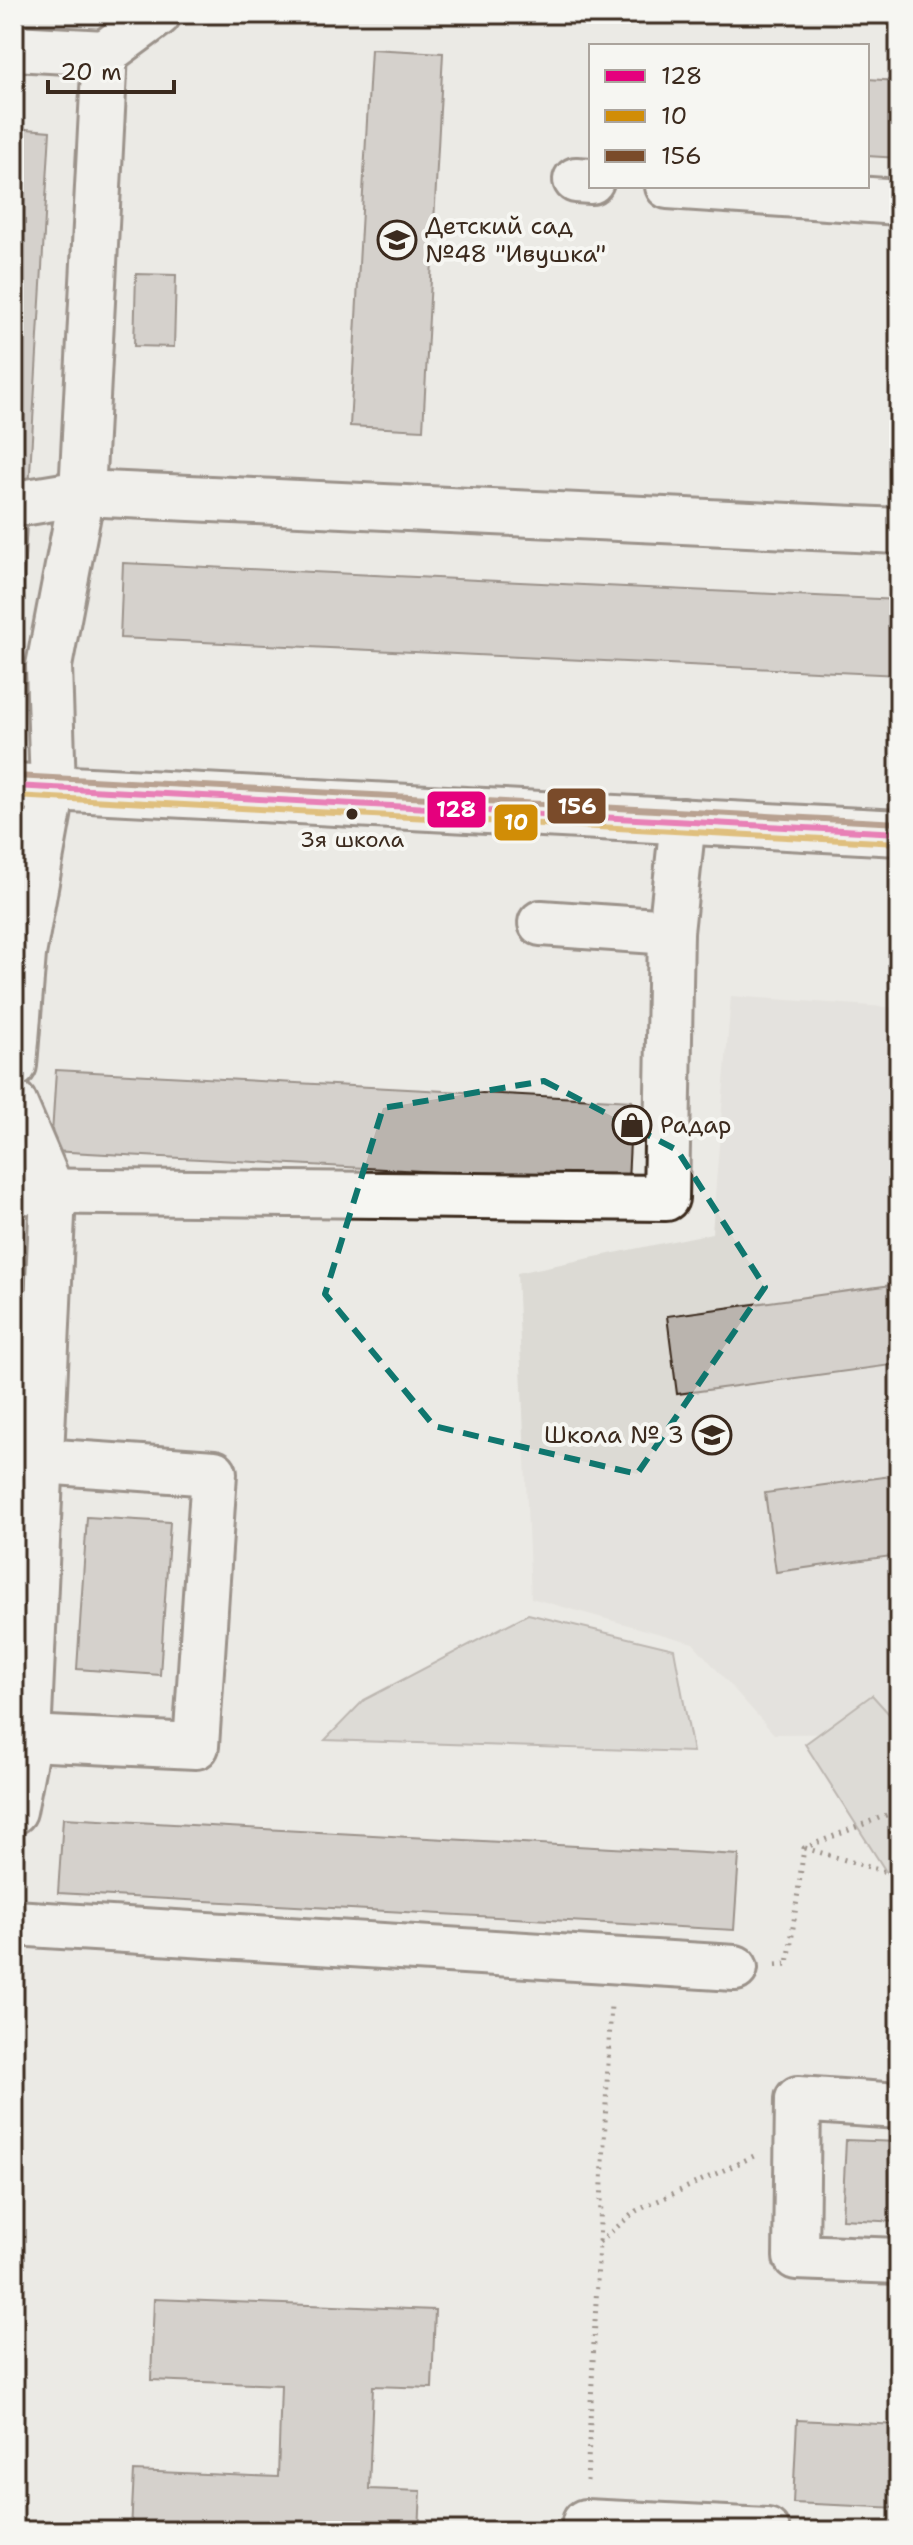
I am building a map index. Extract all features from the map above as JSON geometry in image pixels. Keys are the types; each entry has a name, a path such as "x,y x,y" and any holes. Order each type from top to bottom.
{"street":[{"path":"14,48 105,53 158,14"},
{"path":"14,1065 34,787 49,666 82,493 105,53"},
{"path":"697,188 899,202"},
{"path":"28,502 82,493 899,531"},
{"path":"34,787 899,833"},
{"path":"34,1193 666,1198 671,932 683,821"},
{"path":"541,923 671,932"},
{"path":"14,1103 34,1193 41,1461 26,1522 28,1738 14,1811"},
{"path":"28,1738 196,1746 214,1473 41,1461"},
{"path":"14,1923 735,1968"},
{"path":"899,2106 798,2099 796,2257 899,2261"},
{"path":"585,2526 767,2531"}],"path":[{"path":"804,1848 899,1810"},
{"path":"804,1848 899,1876"},
{"path":"735,1968 788,1964 804,1848"},
{"path":"585,2526 614,1960"},
{"path":"599,2242 636,2211 797,2136"}],"highlighted area":[{"path":"544,1081 677,1150 765,1287 637,1474 434,1426 325,1294 383,1108"}],"shaded area":[{"name":"Школа № 3","path":"731,996 899,1008 899,1733 774,1734 693,1643 531,1598 517,1273 712,1233"},
{"path":"528,1614 674,1649 693,1752 325,1740 364,1700"},
{"path":"872,1695 899,1725 899,1892 805,1744"}],"building":[{"name":"Детский сад №48 \"Ивушка\"","path":"371,49 443,53 423,430 350,426"},
{"path":"869,79 899,81 899,158 869,156"},
{"path":"14,128 50,131 23,592 14,592"},
{"path":"136,274 176,275 174,347 134,346"},
{"path":"123,563 899,600 899,675 120,638"},
{"path":"56,1070 632,1101 628,1182 51,1151"},
{"path":"899,1284 899,1364 677,1394 667,1316"},
{"path":"899,1475 899,1555 776,1572 765,1493"},
{"path":"87,1517 170,1522 160,1675 77,1669"},
{"path":"63,1818 739,1855 734,1930 58,1893"},
{"path":"846,2140 899,2142 899,2222 842,2219"},
{"path":"154,2299 435,2310 432,2388 373,2386 369,2489 421,2491 419,2531 131,2531 134,2471 278,2477 281,2385 151,2380"},
{"path":"797,2420 899,2425 899,2508 793,2503"}],"transit line":[{"name":"156","path":"15,776 899,823"},
{"name":"128","path":"14,786 899,833"},
{"name":"10","path":"14,796 898,843"}],"place":[{"name":"Детский сад №48 \"Ивушка\"","path":"397,240"},
{"name":"3я школа","path":"352,814"},
{"name":"Радар","path":"632,1125"},
{"name":"Школа № 3","path":"712,1435"}]}
